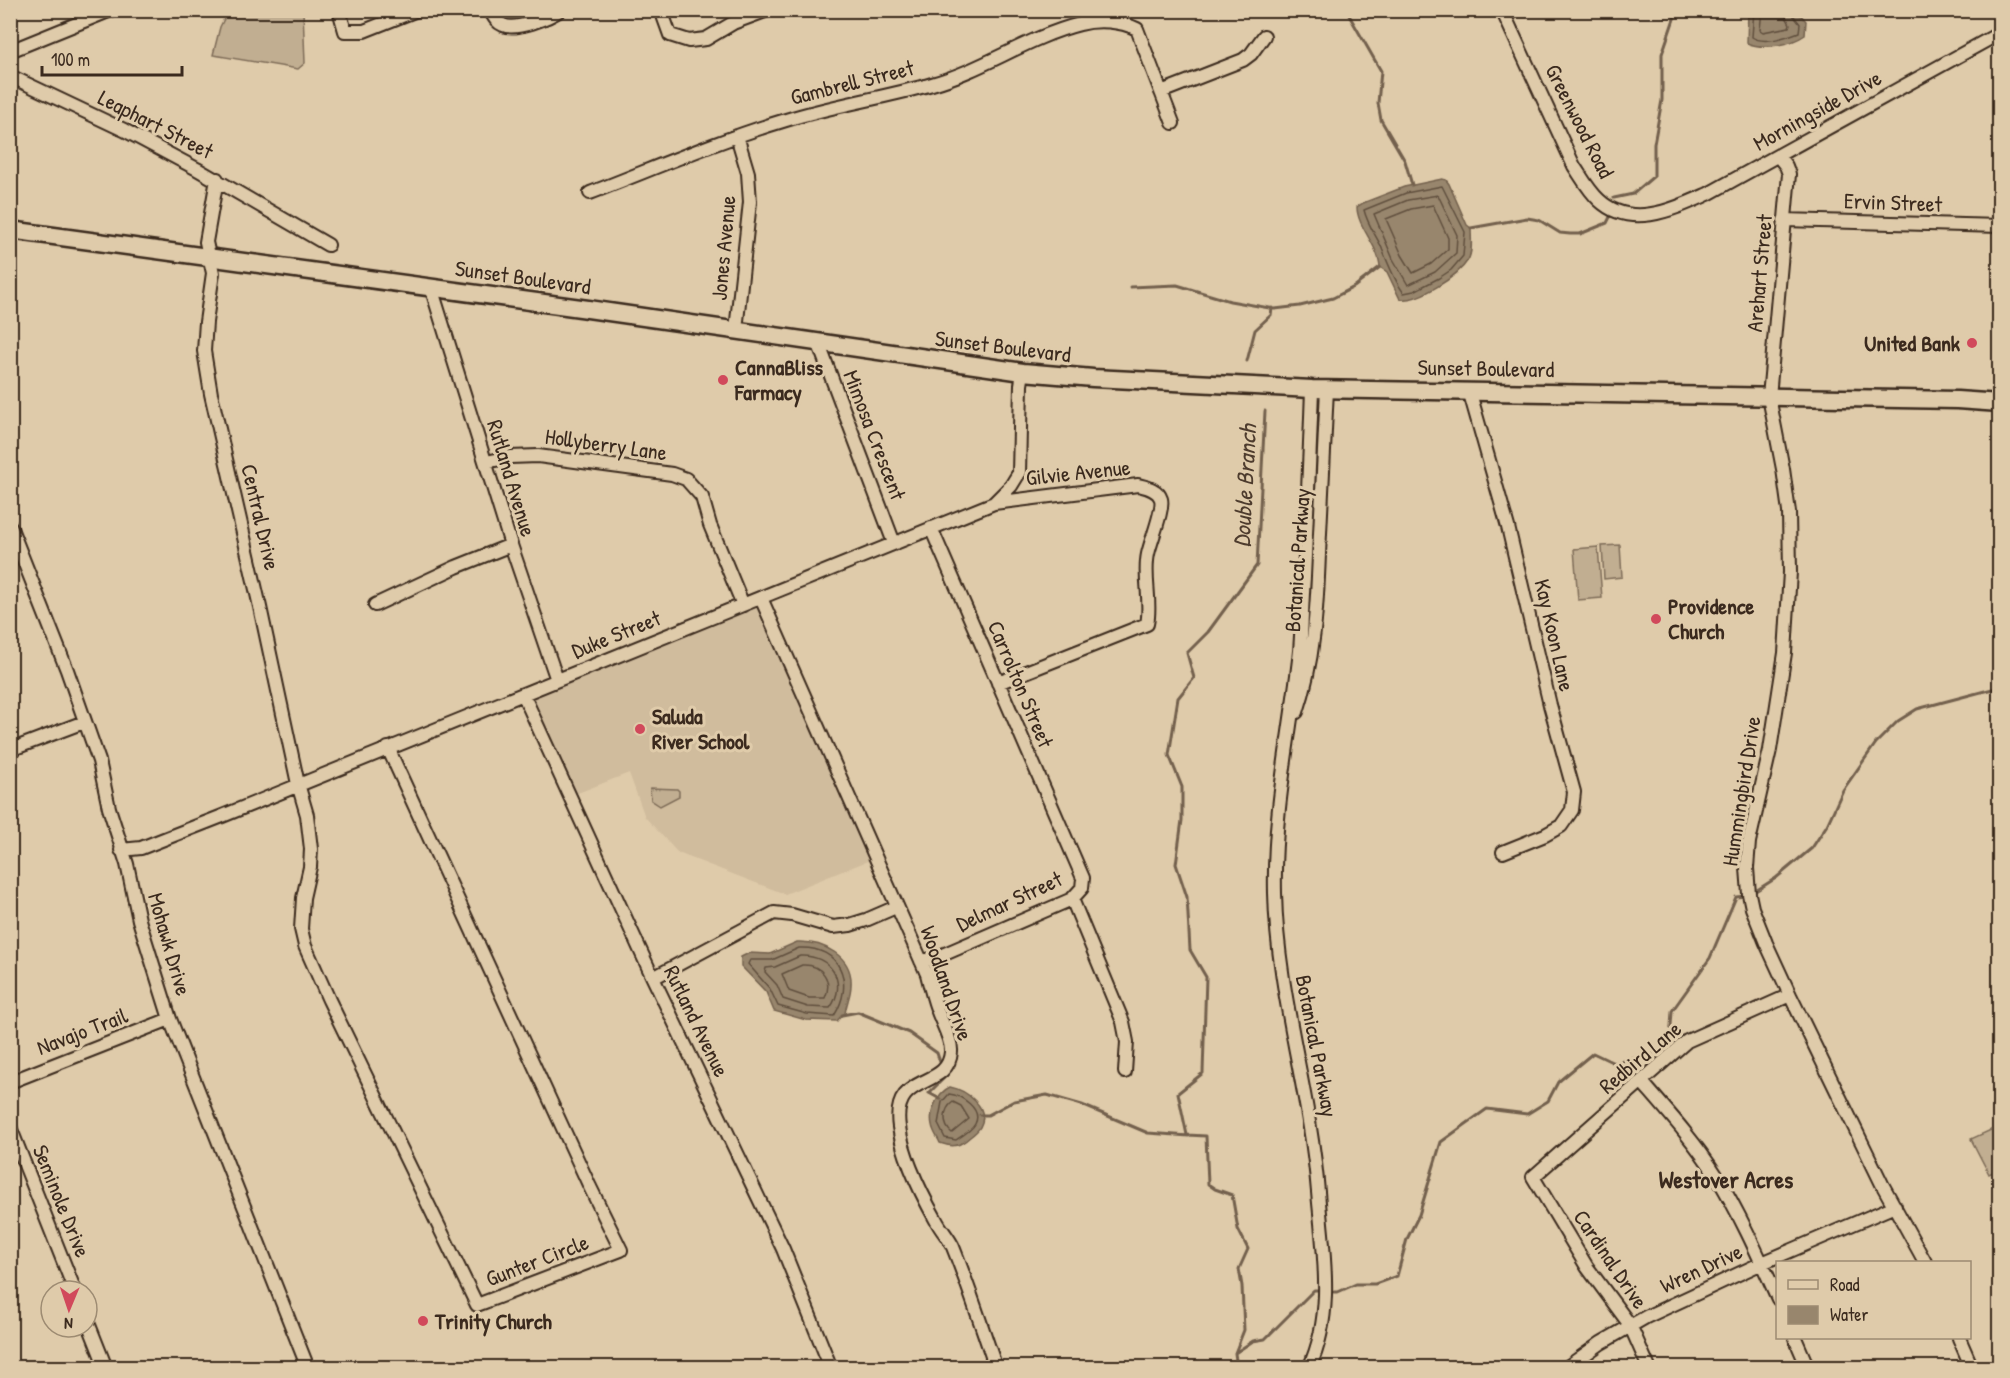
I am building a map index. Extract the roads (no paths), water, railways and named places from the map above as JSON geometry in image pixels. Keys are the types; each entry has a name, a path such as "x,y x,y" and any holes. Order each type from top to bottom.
{"main road":[{"name":"Sunset Boulevard","path":"10,230 431,287 1023,372 1093,378 1319,389 1957,400 2000,403"}],"street":[{"path":"10,51 111,10"},
{"path":"339,10 345,31 364,31 417,10"},
{"path":"490,10 495,20 501,25 510,27 534,21 560,10"},
{"path":"661,10 670,35 689,41 706,39 733,23 768,10"},
{"name":"Greenwood Road","path":"1502,10 1574,166 1588,188 1600,201 1612,209 1637,216 1650,215"},
{"name":"Gambrell Street","path":"590,193 737,136 816,111 933,84 984,66 1080,24 1126,23 1137,29 1161,92"},
{"name":"Morningside Drive","path":"1650,215 1673,209 1708,194 2000,33"},
{"path":"1173,123 1161,92 1244,60 1264,36"},
{"name":"Leaphart Street","path":"10,76 124,130 217,179 328,245"},
{"name":"Jones Avenue","path":"736,330 750,202 748,173 737,136"},
{"name":"Arehart Street","path":"1769,397 1789,174 1778,156"},
{"name":"Leaphart Street","path":"210,258 206,242 217,179"},
{"name":"Ervin Street","path":"1784,220 2000,226"},
{"name":"Central Drive","path":"210,258 213,273 204,351 211,394 259,600 298,784"},
{"name":"Rutland Avenue","path":"431,287 511,545 557,680"},
{"name":"Mimosa Crescent","path":"818,342 894,543"},
{"name":"Duke Street","path":"122,850 141,848 994,503 1011,486 1019,473 1023,372"},
{"name":"Botanical Parkway","path":"1309,1368 1324,1322 1325,1278 1312,1132 1286,1005 1275,893 1276,835 1301,632 1319,389"},
{"name":"Kay Koon Lane","path":"1469,390 1508,527 1550,705 1574,792 1572,810 1561,826 1503,852"},
{"name":"Hummingbird Drive","path":"1769,397 1789,512 1790,572 1785,653 1770,750 1749,842 1748,877 1752,908 1790,995 1882,1184 1924,1261"},
{"name":"Hollyberry Lane","path":"486,462 510,456 538,456 672,474 686,479 702,497 710,525 743,605"},
{"name":"Gilvie Avenue","path":"994,503 1138,485 1149,487 1161,499 1161,513 1155,526 1148,555 1149,613 1147,624 998,683"},
{"name":"Mohawk Drive","path":"10,526 67,670 99,761 147,947 170,1019 308,1368"},
{"name":"Carrolton Street","path":"931,528 1073,857"},
{"path":"375,605 456,567 511,545"},
{"name":"Woodland Drive","path":"761,598 921,961 951,1046 947,1065 939,1073 914,1086 903,1096 898,1126 912,1170 936,1220 952,1245 996,1368"},
{"name":"Rutland Avenue","path":"523,693 652,978 783,1249 831,1368"},
{"path":"10,750 84,722"},
{"name":"Gunter Circle","path":"298,784 307,815 311,849 301,915 305,946 371,1090 477,1305 621,1250 388,748"},
{"name":"Delmar Street","path":"921,961 933,959 1072,899 1082,888 1083,878 1073,857"},
{"path":"1072,899 1123,1022 1127,1042 1125,1072"},
{"path":"652,978 774,913 792,915 832,927 866,920 896,907"},
{"name":"Redbird Lane","path":"1533,1177 1687,1041 1790,995"},
{"name":"Navajo Trail","path":"10,1082 170,1019"},
{"path":"1642,1082 1716,1175 1750,1238 1776,1294"},
{"name":"Seminole Drive","path":"10,1127 70,1279"},
{"name":"Cardinal Drive","path":"1533,1177 1587,1267 1630,1325 1649,1368"},
{"name":"Wren Drive","path":"1566,1368 1630,1325 1762,1263 1895,1206"},
{"path":"95,1339 106,1368"},
{"path":"1795,1339 1808,1368"},
{"path":"1959,1339 1972,1368"}],"water":[{"path":"1748,11 1797,11 1806,21 1805,35 1777,45 1761,46 1747,43"},
{"path":"1442,179 1449,184 1467,225 1471,228 1470,257 1456,273 1437,287 1408,299 1400,299 1387,272 1380,267 1376,252 1360,222 1357,207 1404,187"},
{"path":"797,942 817,944 826,948 842,958 847,966 850,975 850,992 845,1014 837,1021 806,1020 774,1011 766,992 741,966 741,957 749,953 770,954"},
{"path":"950,1087 963,1092 975,1101 980,1107 983,1120 977,1131 963,1142 953,1146 940,1143 931,1120 938,1098"}],"waterway":[{"path":"1346,10 1381,71 1378,103 1381,120 1405,161 1412,185"},
{"name":"Double Branch","path":"1614,198 1633,194 1654,176 1654,144 1662,100 1662,54 1677,10"},
{"name":"Double Branch","path":"1471,228 1527,218 1539,220 1560,233 1580,234 1607,223 1610,217"},
{"path":"1130,287 1177,285 1230,301 1275,309 1333,298 1354,287 1380,267"},
{"name":"Double Branch","path":"1247,361 1255,330 1271,315 1272,308"},
{"name":"Double Branch","path":"1206,1136 1187,1135 1178,1093 1203,1073 1206,977 1190,950 1187,897 1176,864 1182,820 1182,787 1169,755 1178,698 1194,678 1187,653 1208,632 1257,565 1265,411"},
{"path":"1754,892 1776,878 1812,848 1827,825 1843,790 1876,743 1898,721 1917,709 2000,687"},
{"path":"1334,1292 1356,1284 1375,1284 1397,1276 1407,1239 1419,1215 1441,1142 1487,1109 1527,1114 1548,1101 1558,1082 1593,1053 1614,1063 1657,1053 1670,1040 1672,1011 1710,958 1736,897 1745,896"},
{"path":"842,1015 858,1012 909,1033 937,1053 940,1062"},
{"path":"940,1099 929,1093 944,1078"},
{"path":"980,1115 988,1115 1014,1101 1047,1095 1082,1105 1148,1133 1189,1136"},
{"name":"Double Branch","path":"1206,1136 1208,1184 1232,1195 1238,1229 1248,1249 1239,1269 1244,1330 1235,1353 1237,1368"},
{"path":"1235,1353 1253,1341 1265,1339 1314,1290 1317,1290"}],"place":[{"name":"United Bank","path":"1972,343"},
{"name":"CannaBliss Farmacy","path":"723,380"},
{"name":"Providence Church","path":"1656,619"},
{"name":"Saluda River School","path":"640,729"},
{"name":"Trinity Church","path":"423,1321"}],"district":[{"name":"Westover Acres","path":"1726,1180"}]}
